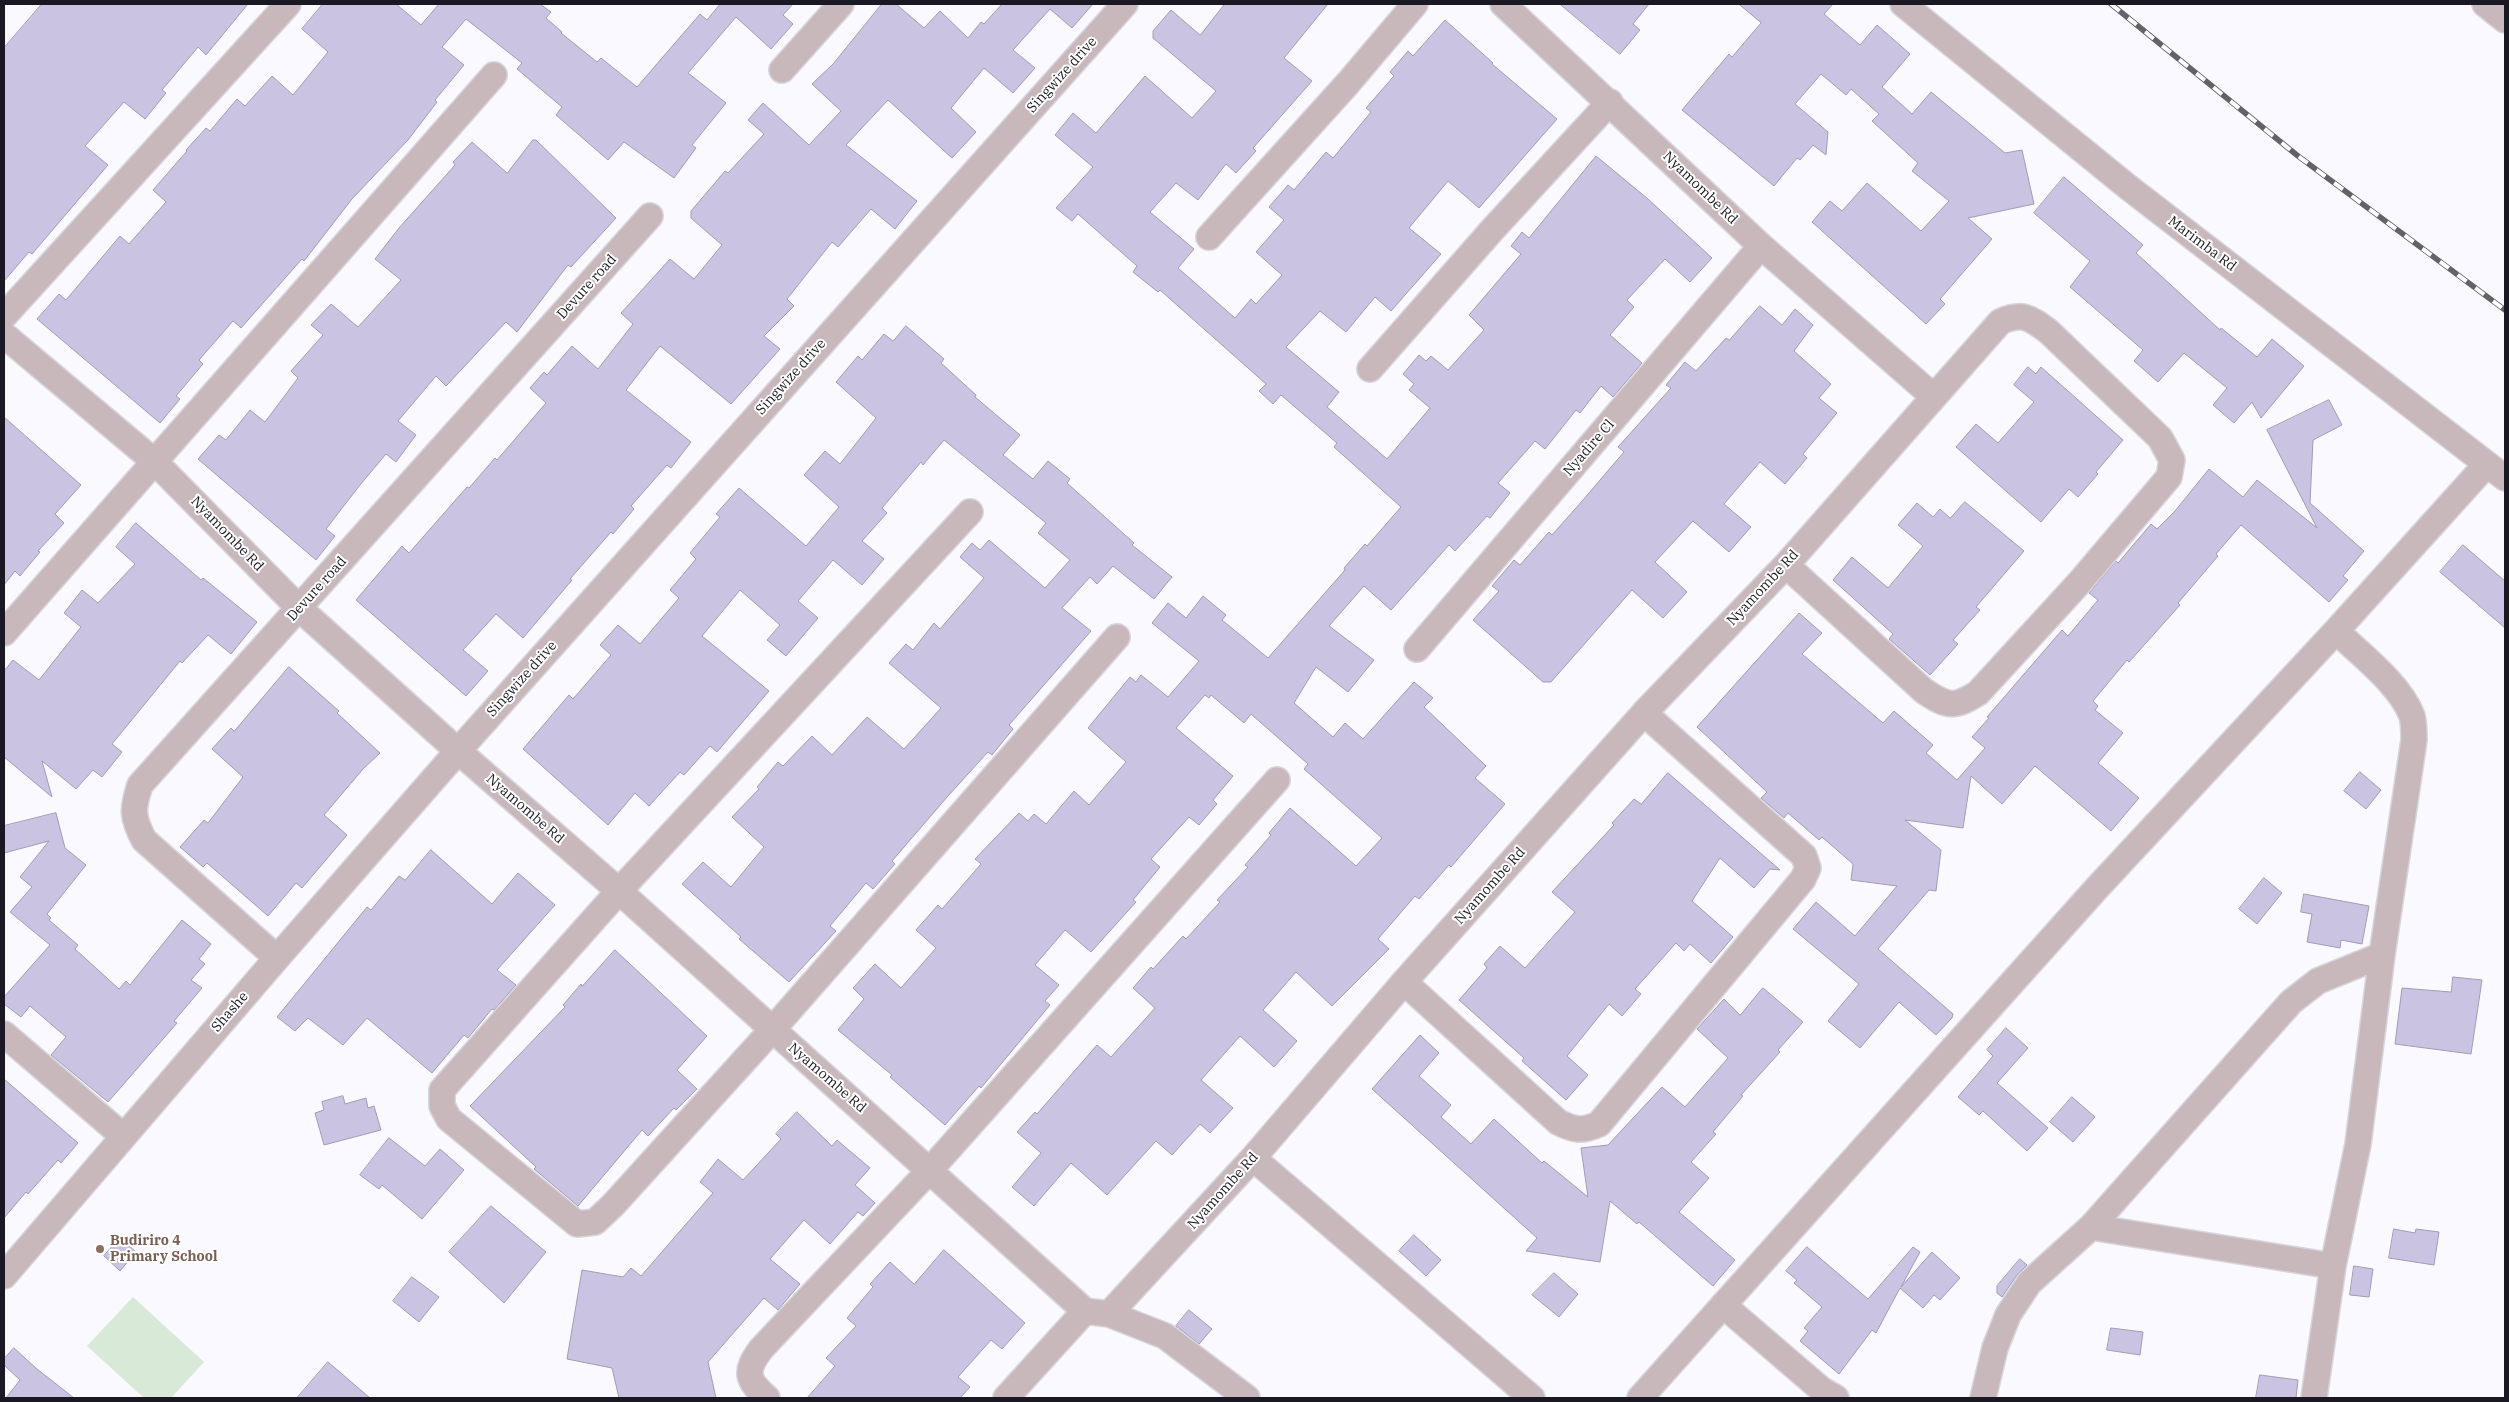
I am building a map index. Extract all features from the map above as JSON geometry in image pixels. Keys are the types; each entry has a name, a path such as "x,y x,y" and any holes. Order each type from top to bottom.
{"street":[{"path":"4,316 288,4"},
{"path":"782,70 840,4"},
{"name":"Singwize drive","path":"458,751 1125,4"},
{"path":"1209,237 1349,82 1415,4"},
{"name":"Nyamombe Rd","path":"4,335 155,462 300,609 458,751 619,891 930,1170 1097,1313 1253,1158 1404,982 1644,713 1786,565 1934,397 1760,246 1610,102 1503,4"},
{"name":"Marimba Rd","path":"1903,4 2128,187 2496,471"},
{"path":"2485,4 2505,20"},
{"path":"4,633 494,75"},
{"path":"1370,369 1493,229 1610,102"},
{"name":"Devure road","path":"277,958 144,840 135,823 133,807 140,786 650,216"},
{"name":"Nyadire Cl","path":"1416,649 1760,246"},
{"path":"1786,565 1924,691 1941,703 1961,704 1978,693 2079,583 2168,477 2172,460 2160,438 2048,331 2030,318 2014,316 2000,322 1934,397"},
{"path":"1640,1398 2096,889 2336,631 2496,471"},
{"path":"970,512 619,891 442,1090 442,1106 449,1119 577,1224 594,1222 613,1205 772,1030 1117,637"},
{"path":"2314,1398 2333,1266 2358,1144 2382,956 2414,740 2412,717 2403,700 2384,676 2336,631"},
{"path":"1404,982 1558,1122 1571,1128 1586,1130 1598,1124 1803,879 1808,868 1804,856 1644,713"},
{"name":"Shashe","path":"4,1276 123,1136 458,751"},
{"path":"767,1398 752,1384 750,1375 755,1356 760,1349 930,1170 1276,780"},
{"path":"1984,1398 1995,1348 2008,1315 2029,1282 2091,1227 2291,1002 2318,981 2382,956"},
{"path":"4,1034 123,1136"},
{"path":"1253,1158 1532,1398"},
{"path":"2091,1227 2333,1266"},
{"path":"1723,1305 1822,1390 1836,1398"},
{"path":"1006,1398 1097,1313 1165,1336 1246,1398"}],"green space":[{"path":"133,1297 204,1362 171,1398 144,1398 87,1346"}],"building":[{"path":"42,4 248,4 206,55 198,47 162,90 166,93 145,119 124,102 85,146 108,165 32,254 29,252 4,281 4,48"},
{"path":"323,4 396,4 421,25 439,4 540,4 551,12 546,18 561,33 597,62 601,58 637,87 700,14 707,20 720,4 793,4 783,15 793,24 771,49 736,17 688,73 726,103 692,145 696,148 674,178 624,142 608,160 556,115 562,107 517,69 522,63 466,19 442,47 464,65 435,100 437,102 408,140 352,199 304,261 302,259 241,328 233,321 199,360 203,364 176,396 180,399 160,423 37,319 59,294 66,300 120,236 129,244 166,202 153,190 206,128 210,131 237,99 245,106 272,76 293,95 328,52 302,29"},
{"path":"882,4 896,4 924,28 940,11 968,38 981,22 984,24 1002,4 1093,4 1072,28 1050,9 1013,50 1035,68 1013,93 984,68 951,108 976,132 952,158 888,100 846,145 917,201 895,229 871,209 838,247 832,242 787,299 794,306 764,336 780,349 731,404 660,346 626,390 691,442 671,468 667,465 631,506 634,509 570,579 572,580 523,638 496,614 463,650 488,671 466,696 356,600 402,546 409,553 467,487 469,488 495,458 497,460 546,403 530,388 544,372 547,375 572,346 598,369 633,324 621,313 670,259 694,279 722,245 691,218 691,211 725,171 728,173 764,134 748,120 763,103 809,145 841,111 812,84 833,64"},
{"path":"1225,4 1328,4 1284,58 1312,81 1253,148 1256,151 1236,173 1226,164 1198,200 1176,183 1150,212 1194,249 1178,268 1235,318 1251,299 1256,304 1282,275 1256,252 1284,220 1269,207 1288,185 1294,190 1326,152 1333,158 1371,112 1366,108 1394,76 1390,72 1408,51 1413,56 1445,20 1492,64 1557,119 1479,208 1448,181 1409,228 1441,254 1391,311 1375,297 1346,332 1320,311 1286,347 1339,392 1327,407 1387,459 1430,408 1409,390 1414,384 1403,374 1419,355 1426,361 1431,356 1448,370 1484,330 1469,315 1521,254 1511,246 1522,232 1529,238 1596,156 1648,199 1712,258 1690,282 1665,259 1627,300 1634,307 1610,335 1642,363 1613,397 1601,386 1580,413 1576,410 1545,449 1535,441 1498,483 1510,493 1490,518 1487,516 1455,551 1449,545 1391,610 1364,586 1329,626 1374,660 1348,692 1316,667 1294,703 1333,737 1345,723 1363,739 1414,682 1433,698 1424,707 1486,766 1475,778 1505,804 1451,867 1449,865 1419,899 1415,896 1378,939 1389,949 1332,1006 1296,972 1263,1010 1297,1041 1274,1067 1240,1036 1201,1080 1233,1108 1210,1133 1200,1124 1172,1155 1156,1141 1107,1195 1071,1163 1034,1206 1012,1187 1041,1153 1017,1132 1035,1112 1037,1114 1097,1045 1111,1057 1155,1008 1133,988 1151,967 1153,969 1183,936 1186,939 1220,902 1217,900 1248,867 1245,865 1271,835 1269,833 1290,808 1356,866 1382,838 1304,769 1308,764 1251,714 1244,723 1211,695 1209,698 1205,695 1176,728 1233,776 1213,800 1217,804 1199,825 1189,817 1151,859 1160,867 1133,900 1136,902 1091,952 1065,930 1035,965 1059,985 1045,1001 1050,1005 981,1088 979,1086 945,1125 890,1077 892,1075 838,1030 864,999 853,988 875,964 901,988 936,948 916,930 938,905 942,909 981,864 975,859 1019,813 1028,821 1034,814 1046,824 1074,791 1089,805 1126,762 1088,728 1130,677 1136,682 1141,675 1168,697 1199,661 1152,623 1168,603 1186,618 1203,596 1226,615 1222,620 1268,658 1345,570 1344,568 1365,544 1367,546 1401,507 1334,447 1337,443 1281,395 1273,404 1259,391 1266,384 1160,290 1158,292 1133,272 1137,266 1078,214 1072,221 1056,208 1093,167 1055,135 1073,113 1096,133 1145,76 1192,118 1216,91 1153,38 1153,31 1171,10 1200,35"},
{"path":"1560,4 1649,4 1633,24 1640,30 1620,54"},
{"path":"1739,4 1833,4 1824,14 1860,45 1877,25 1910,54 1882,87 1912,114 1931,92 2005,153 2022,150 2034,204 1968,218 1992,239 1940,299 1945,304 1926,324 1812,222 1830,201 1842,211 1867,183 1921,231 1949,201 1912,171 1918,163 1872,121 1879,114 1851,89 1846,95 1821,74 1795,104 1828,132 1826,155 1813,145 1800,160 1797,158 1774,186 1682,110 1729,54 1732,57 1761,23"},
{"path":"533,140 536,140 616,218 571,267 568,265 517,332 506,322 446,386 436,376 398,421 416,435 396,462 386,454 360,485 326,529 335,536 316,560 198,459 219,435 226,440 250,410 265,422 298,378 291,371 323,335 311,325 331,304 358,327 401,280 375,259 399,228 455,165 453,162 472,142 507,173"},
{"path":"2064,177 2143,245 2136,253 2220,330 2221,328 2257,357 2272,339 2304,366 2261,418 2252,402 2234,423 2213,405 2227,388 2184,353 2158,382 2134,361 2143,350 2070,287 2090,261 2034,213"},
{"path":"1760,306 1782,325 1795,309 1813,325 1794,351 1831,384 1819,398 1837,413 1803,454 1807,458 1785,484 1760,462 1724,504 1751,527 1729,552 1693,521 1655,562 1687,592 1663,618 1632,590 1551,682 1543,682 1473,620 1499,591 1492,586 1514,560 1520,565 1549,532 1552,535 1583,500 1624,452 1618,447 1671,388 1666,385 1685,362 1696,371 1726,338 1729,340"},
{"path":"906,326 944,359 941,363 976,395 975,397 1020,435 1003,455 1033,479 1048,461 1070,479 1067,483 1134,543 1132,545 1172,577 1154,599 1113,566 1097,584 1090,577 1062,608 1091,631 1009,725 1013,729 992,755 988,752 948,796 892,861 895,864 873,889 866,883 830,926 836,931 789,982 739,939 741,937 682,884 703,862 731,887 764,847 732,817 759,789 757,787 778,762 783,766 812,736 832,755 867,717 904,749 941,708 889,663 906,644 913,650 934,623 940,629 984,578 960,557 972,543 980,550 989,540 1045,588 1070,560 1038,533 1046,523 944,440 923,465 921,462 882,508 887,513 862,541 884,559 862,585 833,560 798,601 818,618 786,656 767,640 780,625 740,590 702,636 769,691 717,752 710,746 684,775 680,772 649,806 635,793 608,825 523,749 569,695 573,699 611,655 600,645 618,625 640,644 679,598 670,590 696,559 690,553 720,517 716,514 739,488 806,546 839,507 804,475 825,451 840,464 876,418 836,382 858,356 862,360 884,334 893,341"},
{"path":"2028,367 2036,374 2041,367 2123,440 2078,497 2069,489 2041,522 1956,447 1976,424 1998,443 2034,402 2014,385"},
{"path":"2329,400 2342,425 2313,440 2310,503 2364,551 2343,576 2348,580 2329,602 2241,525 2216,554 2218,556 2178,603 2180,605 2129,662 2127,660 2093,701 2098,706 2095,710 2123,733 2098,763 2139,798 2111,831 2035,766 2002,804 1971,776 1963,828 1905,820 1941,850 1936,891 1929,890 1878,949 1953,1014 1952,1018 1936,1035 1899,1002 1860,1048 1828,1021 1859,984 1793,929 1816,902 1855,936 1897,886 1851,880 1853,864 1822,837 1819,840 1788,813 1784,818 1761,798 1767,792 1697,727 1799,613 1822,633 1802,654 1883,723 1894,711 1933,745 1926,753 1957,780 1985,748 1972,737 1989,718 1987,717 2062,630 2068,636 2098,600 2089,593 2116,561 2118,563 2151,524 2157,529 2175,511 2209,469 2243,497 2257,480 2317,528 2267,430"},
{"path":"4,417 81,485 55,514 64,523 38,551 40,552 20,576 15,571 4,585"},
{"path":"1965,502 2024,551 1976,607 1980,610 1953,640 1958,644 1930,675 1889,639 1893,634 1833,580 1852,557 1888,588 1923,546 1898,525 1917,503 1933,517 1940,509 1950,518"},
{"path":"136,523 201,580 203,578 257,622 231,654 208,635 182,663 180,661 112,744 122,752 102,777 93,770 76,789 42,761 52,797 4,757 4,671 13,660 39,680 81,627 64,613 82,590 98,603 135,564 116,547"},
{"path":"2463,545 2505,581 2505,628 2440,572"},
{"path":"289,667 339,711 337,713 380,753 363,769 324,815 347,835 302,888 296,883 268,916 207,863 203,867 180,847 204,820 208,823 243,777 212,749 231,728 234,731"},
{"path":"2360,772 2381,790 2366,809 2344,791"},
{"path":"1668,773 1780,870 1770,869 1754,888 1720,858 1692,901 1733,937 1711,963 1690,944 1684,951 1676,943 1635,989 1641,994 1622,1016 1609,1004 1567,1056 1588,1075 1566,1100 1522,1061 1524,1058 1459,1000 1487,968 1484,964 1500,946 1525,968 1575,912 1552,892 1614,825 1612,823 1634,799 1641,804"},
{"path":"56,813 65,848 86,865 47,914 51,918 49,920 78,945 75,949 119,989 126,981 130,985 182,920 211,944 199,959 205,964 191,980 202,988 174,1021 177,1023 108,1102 51,1055 66,1037 30,1006 21,1017 4,1004 4,997 50,945 10,912 32,887 20,877 49,841 4,853 4,826"},
{"path":"431,850 492,904 518,873 555,905 497,970 516,985 494,1010 492,1009 468,1038 464,1035 432,1073 367,1018 343,1045 308,1018 295,1031 277,1017 367,907 371,910 399,876 405,880"},
{"path":"2264,878 2282,893 2257,924 2239,909"},
{"path":"2304,894 2369,906 2362,944 2341,940 2340,948 2307,942 2312,914 2301,912"},
{"path":"615,950 707,1036 677,1070 697,1089 676,1110 674,1108 648,1136 642,1130 578,1206 534,1169 536,1167 470,1106 565,1007 563,1005 581,984 582,986"},
{"path":"2453,977 2482,980 2471,1054 2395,1044 2402,988 2451,992"},
{"path":"1763,988 1803,1022 1778,1050 1780,1052 1741,1095 1743,1096 1713,1132 1716,1134 1691,1162 1709,1178 1679,1212 1735,1260 1713,1286 1639,1222 1637,1224 1610,1201 1600,1262 1526,1251 1537,1238 1372,1089 1420,1035 1439,1053 1419,1076 1451,1105 1441,1117 1471,1144 1494,1119 1542,1163 1544,1161 1588,1197 1581,1148 1608,1145 1662,1087 1685,1107 1728,1058 1697,1029 1724,999 1740,1015"},
{"path":"2006,1028 2028,1048 1997,1083 2048,1128 2027,1151 1983,1111 1979,1115 1958,1097 1993,1056 1987,1050"},
{"path":"4,1079 78,1143 61,1163 58,1160 28,1194 26,1192 4,1218"},
{"path":"343,1096 345,1104 366,1098 368,1108 374,1106 381,1130 324,1145 315,1113 324,1110 322,1102"},
{"path":"2072,1097 2095,1117 2073,1142 2050,1122"},
{"path":"797,1112 832,1146 837,1140 870,1168 855,1185 875,1203 863,1216 858,1212 830,1244 804,1220 770,1259 800,1284 778,1310 764,1298 708,1362 716,1398 619,1398 612,1368 567,1359 582,1270 623,1277 631,1268 641,1276 713,1193 700,1182 718,1159 743,1180 781,1139 776,1134"},
{"path":"389,1138 425,1166 440,1149 464,1170 422,1219 382,1185 379,1189 360,1175"},
{"path":"491,1206 546,1252 504,1303 449,1252"},
{"path":"2394,1229 2415,1233 2416,1229 2439,1232 2434,1265 2389,1258"},
{"path":"1414,1235 1441,1260 1426,1276 1399,1251"},
{"path":"120,1238 136,1252 120,1271 104,1256"},
{"path":"1807,1247 1868,1299 1913,1247 1920,1252 1901,1287 1932,1252 1960,1278 1940,1300 1934,1295 1923,1308 1900,1288 1876,1333 1872,1330 1839,1374 1800,1341 1808,1331 1804,1328 1822,1307 1794,1283 1797,1280 1786,1271"},
{"path":"944,1250 1025,1323 1002,1349 991,1340 958,1377 970,1387 960,1398 807,1398 835,1366 826,1358 856,1326 847,1318 873,1287 870,1284 890,1262 914,1284"},
{"path":"2020,1259 2027,1265 2017,1275 2002,1297 1997,1293 1997,1286"},
{"path":"2354,1266 2373,1269 2369,1297 2350,1295"},
{"path":"1554,1273 1578,1294 1559,1317 1532,1295"},
{"path":"412,1277 439,1297 419,1322 393,1301"},
{"path":"1189,1310 1212,1329 1199,1344 1176,1326"},
{"path":"2111,1328 2143,1332 2140,1355 2107,1350"},
{"path":"14,1348 74,1398 6,1398 20,1380 4,1365 4,1359"},
{"path":"328,1362 370,1398 297,1398"},
{"path":"2260,1375 2298,1380 2296,1398 2256,1398"}],"railway":[{"path":"2111,4 2298,156 2505,310"}],"place":[{"name":"Budiriro 4 Primary School","path":"100,1249"}]}
